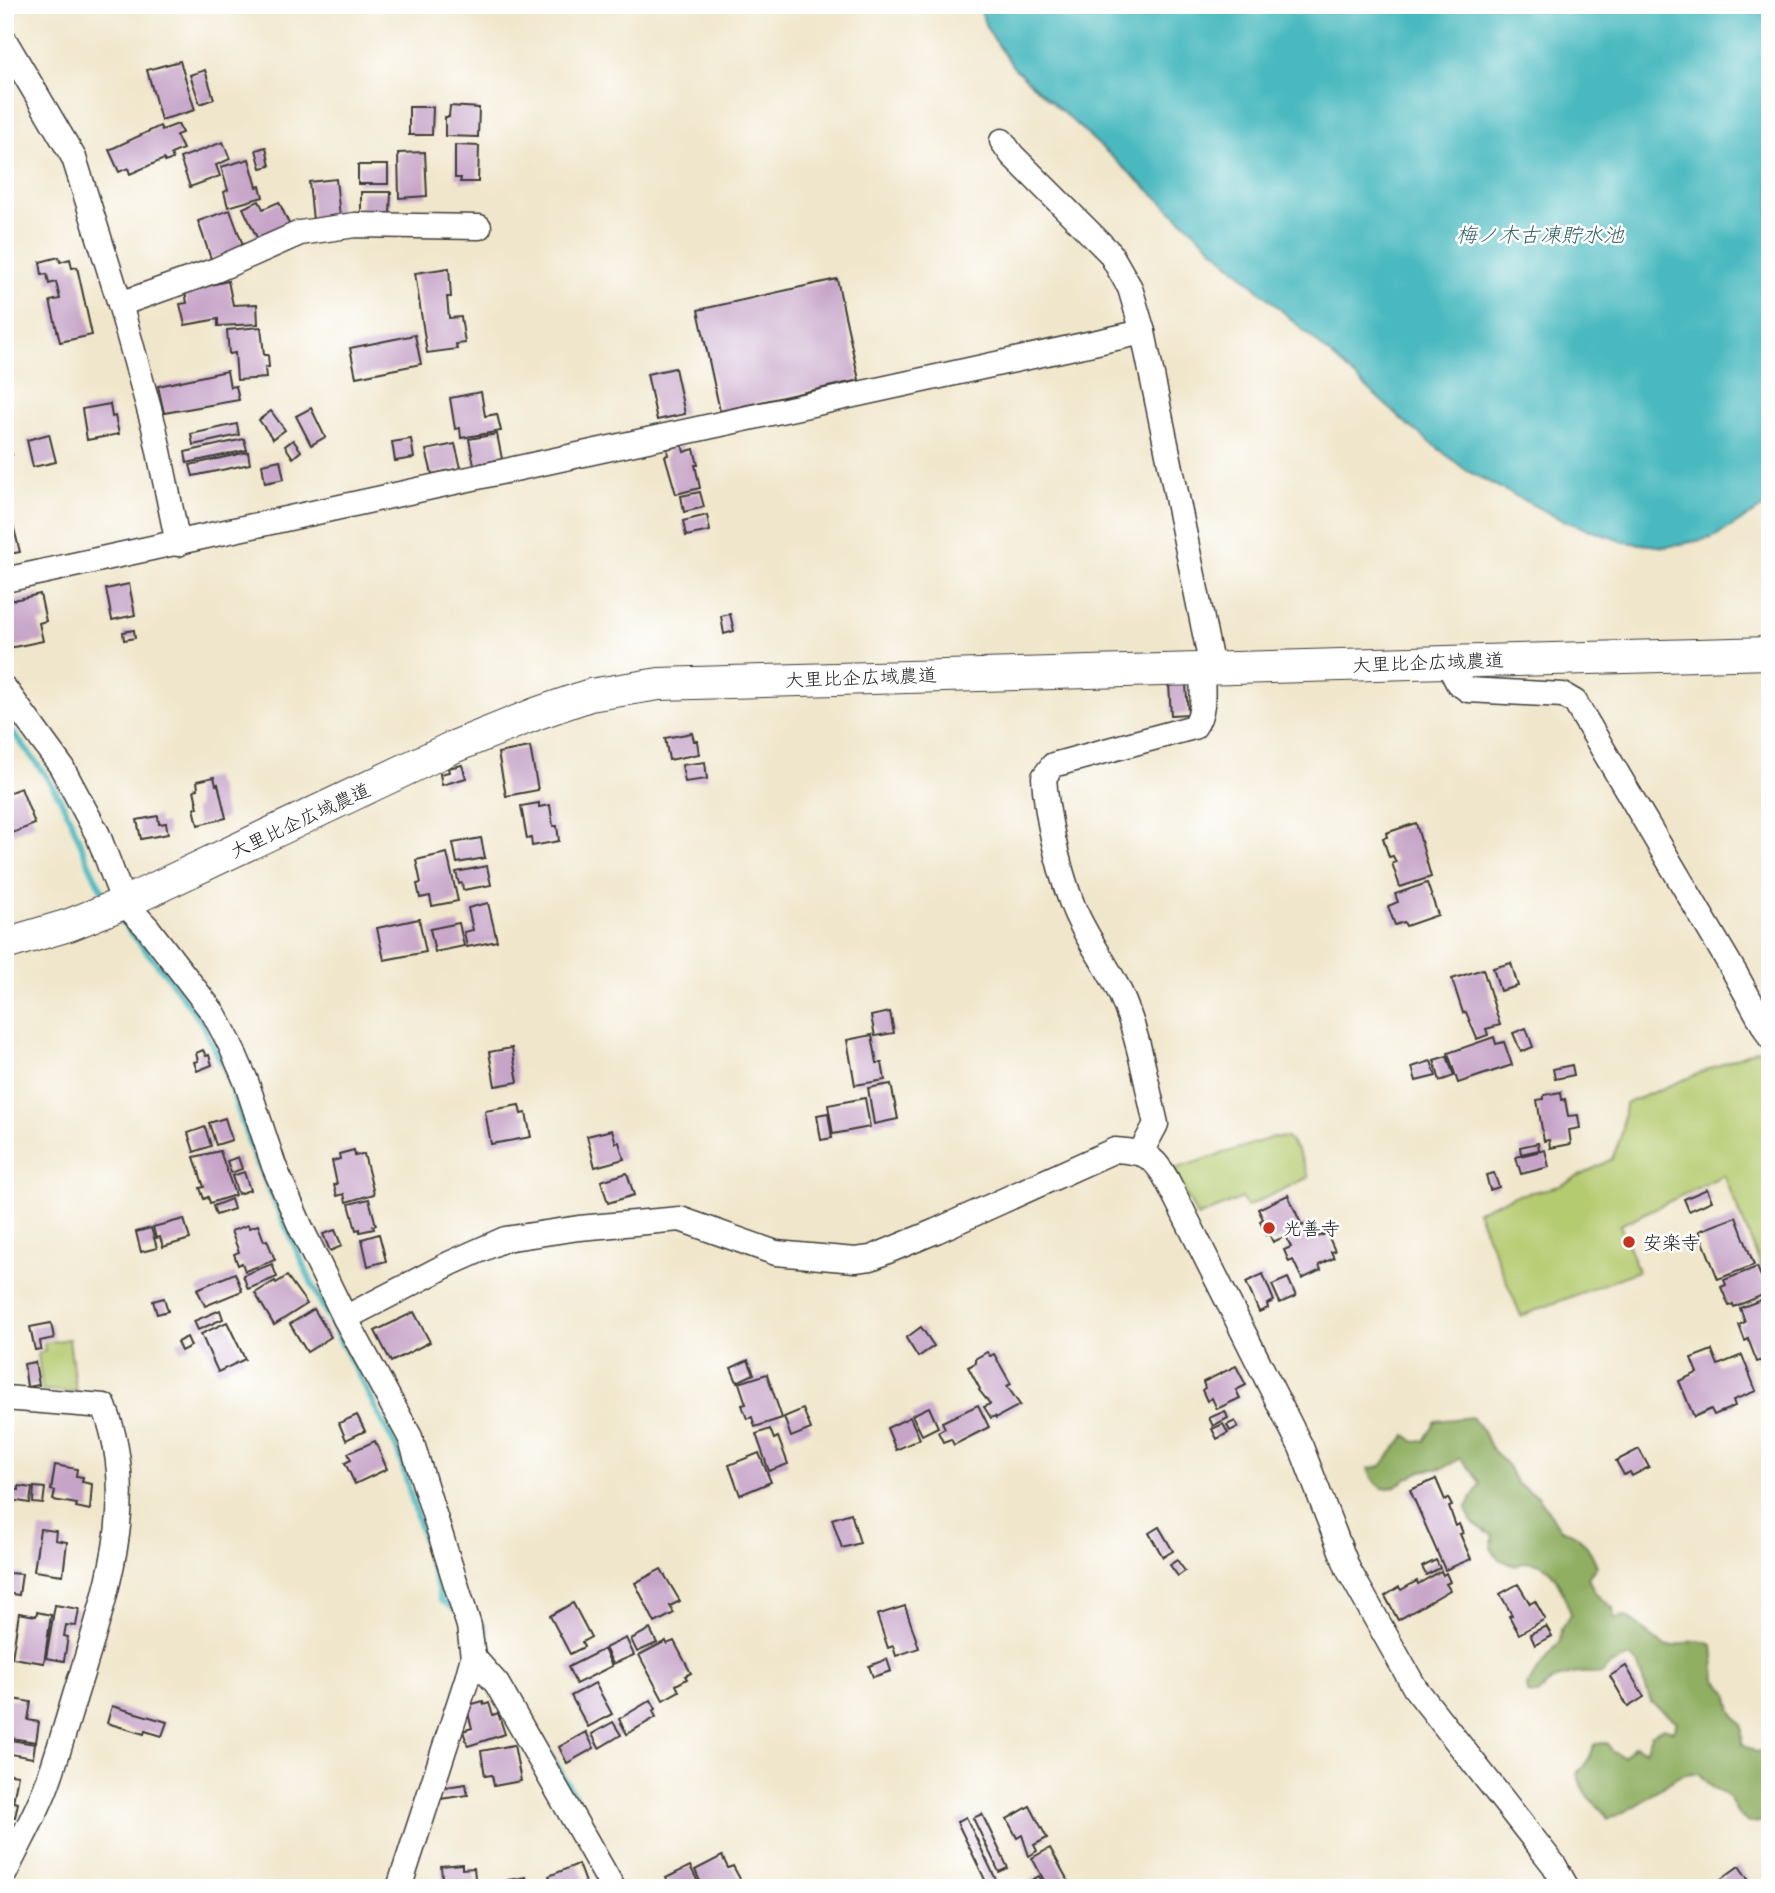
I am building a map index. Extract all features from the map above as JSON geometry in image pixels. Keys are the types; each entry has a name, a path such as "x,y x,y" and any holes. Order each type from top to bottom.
{"street":[{"path":"5,41 74,158 120,304 154,427 178,544"},
{"path":"1002,141 1012,155 1110,253 1130,288 1143,332 1207,668 1202,709 1194,727 1053,765 1044,776 1057,850 1071,902 1121,995 1134,1032 1156,1124 1142,1152"},
{"path":"120,304 216,270 300,233 355,225 479,227"},
{"path":"5,580 1143,332"},
{"name":"大里比企広域農道","path":"5,944 69,925 124,903 450,748 590,695 659,684 1770,653"},
{"path":"1447,662 1458,683 1468,690 1563,695 1575,702 1770,1037"},
{"path":"5,689 61,766 98,835 124,903 147,927 214,1014 246,1081 274,1166 301,1228 345,1318 410,1437 469,1626 472,1657 452,1730 399,1888"},
{"path":"345,1318 451,1263 505,1239 579,1228 680,1219 776,1253 855,1260 871,1258 1115,1150 1142,1152 1158,1164 1167,1180 1301,1447 1348,1569 1415,1688 1554,1865 1567,1888"},
{"path":"5,1398 104,1406 117,1452 119,1485 118,1544 106,1593 47,1784 5,1873"},
{"path":"472,1657 497,1684 613,1888"}],"green space":[{"path":"1758,1049 1770,1081 1770,1288 1724,1175 1620,1225 1638,1271 1521,1316 1477,1211 1514,1196 1560,1186 1612,1159 1621,1136 1625,1104"},
{"path":"1274,1137 1287,1138 1298,1151 1309,1177 1246,1207 1242,1198 1197,1217 1174,1169"},
{"path":"69,1339 76,1392 42,1390 38,1353 45,1352 44,1343"},
{"path":"1472,1417 1490,1447 1508,1466 1517,1484 1537,1495 1561,1529 1574,1534 1588,1547 1597,1566 1588,1577 1597,1595 1613,1607 1614,1618 1626,1616 1652,1637 1669,1646 1692,1641 1713,1645 1716,1679 1728,1692 1732,1711 1742,1725 1742,1743 1755,1752 1770,1750 1770,1821 1748,1823 1738,1814 1724,1793 1711,1787 1698,1773 1679,1776 1637,1805 1608,1819 1587,1795 1577,1773 1588,1760 1594,1744 1607,1743 1613,1752 1623,1757 1635,1746 1645,1751 1651,1735 1663,1728 1673,1731 1677,1722 1651,1702 1637,1664 1630,1657 1610,1665 1600,1674 1566,1676 1550,1683 1537,1695 1528,1694 1527,1684 1560,1641 1561,1629 1571,1614 1553,1574 1538,1563 1527,1562 1515,1566 1499,1559 1491,1548 1493,1536 1472,1522 1466,1509 1480,1483 1460,1458 1445,1467 1422,1471 1386,1488 1373,1480 1368,1469 1381,1466 1406,1435 1415,1442 1424,1441 1436,1421"}],"water":[{"name":"梅ノ木古凍貯水池","path":"979,5 1770,5 1770,501 1712,538 1666,547 1624,542 1562,520 1467,471 1408,425 1014,68 986,27"}],"building":[{"path":"180,61 195,110 161,120 147,70"},
{"path":"205,70 214,99 200,104 190,75"},
{"path":"450,106 479,108 478,137 445,136 445,117 449,117"},
{"path":"409,107 433,107 432,135 409,135"},
{"path":"178,124 182,133 176,135 183,149 171,154 173,159 165,162 164,159 130,174 128,168 119,172 109,150 160,126 162,130"},
{"path":"223,142 230,159 216,165 220,176 190,187 180,158"},
{"path":"455,145 479,146 478,182 460,182 461,178 455,178"},
{"path":"266,147 270,166 261,168 256,150"},
{"path":"425,152 427,196 399,198 398,153"},
{"path":"249,159 257,187 260,186 263,197 228,207 224,192 228,190 221,167"},
{"path":"358,165 388,165 388,184 358,184"},
{"path":"336,179 340,217 313,220 309,182"},
{"path":"361,192 391,192 390,214 361,214"},
{"path":"259,201 263,209 279,202 291,228 259,242 243,208"},
{"path":"230,210 244,248 211,259 198,221"},
{"path":"59,257 60,262 70,259 72,268 77,267 92,335 60,342 50,301 60,299 56,282 49,284 47,274 42,275 40,262"},
{"path":"449,268 449,318 461,317 465,343 456,344 457,349 427,353 415,273"},
{"path":"837,279 859,380 720,411 698,310"},
{"path":"228,281 233,305 257,304 258,324 218,326 218,319 185,325 180,304 187,303 185,291"},
{"path":"261,327 264,355 268,355 266,378 237,380 235,353 229,354 227,330"},
{"path":"415,335 421,364 356,377 350,348"},
{"path":"675,368 685,414 657,420 647,374"},
{"path":"227,371 230,387 236,386 239,400 164,413 158,386"},
{"path":"481,392 485,416 497,414 501,431 461,438 460,428 455,429 450,398"},
{"path":"110,404 119,434 87,440 82,409"},
{"path":"311,408 325,437 311,445 296,416"},
{"path":"271,411 285,430 273,439 259,420"},
{"path":"237,424 239,435 193,445 191,434"},
{"path":"5,431 12,455 5,457"},
{"path":"49,434 56,462 33,467 27,440"},
{"path":"497,434 502,459 474,465 469,439"},
{"path":"244,439 247,450 187,463 185,452"},
{"path":"411,439 414,458 395,461 392,442"},
{"path":"293,440 301,451 293,458 285,446"},
{"path":"455,444 461,468 432,474 426,450"},
{"path":"682,445 684,452 694,449 700,488 676,494 665,456 668,455 667,449"},
{"path":"248,452 250,464 193,476 190,465"},
{"path":"280,460 284,479 265,483 262,464"},
{"path":"700,492 704,507 684,512 681,496"},
{"path":"5,494 20,552 5,555"},
{"path":"707,515 710,531 686,536 683,521"},
{"path":"129,584 135,615 112,620 106,589"},
{"path":"40,594 46,621 39,623 43,641 9,648 5,624 9,623 5,602"},
{"path":"730,614 734,631 724,634 721,616"},
{"path":"134,630 135,638 124,640 123,632"},
{"path":"1186,684 1188,714 1171,715 1169,685"},
{"path":"692,733 694,741 697,741 699,754 669,760 665,738"},
{"path":"530,747 538,790 506,796 498,753"},
{"path":"705,762 707,779 685,782 682,765"},
{"path":"462,765 466,778 442,785 440,774 449,772 448,768"},
{"path":"214,777 226,818 198,825 194,808 198,808 194,790 198,789 197,781"},
{"path":"21,788 35,824 5,836 5,794"},
{"path":"539,803 539,807 550,805 553,826 557,826 559,841 532,846 531,838 527,839 521,806"},
{"path":"158,816 159,824 166,823 168,834 141,839 137,820"},
{"path":"1416,823 1431,877 1400,887 1392,863 1396,862 1393,856 1389,857 1383,838 1387,837 1386,833"},
{"path":"481,838 485,858 457,863 453,843"},
{"path":"447,853 458,901 432,906 430,896 420,898 417,884 421,883 416,860"},
{"path":"487,866 491,885 463,890 456,872"},
{"path":"1427,883 1438,915 1406,926 1404,922 1395,925 1388,906 1398,902 1395,894"},
{"path":"488,903 497,941 467,947 464,932 473,930 468,908"},
{"path":"419,919 426,952 384,960 377,928"},
{"path":"459,923 464,946 435,952 430,929"},
{"path":"1511,963 1518,986 1500,991 1493,968"},
{"path":"1483,969 1500,1025 1486,1029 1488,1035 1477,1039 1466,1012 1463,1013 1452,979"},
{"path":"890,1012 894,1033 875,1036 871,1016"},
{"path":"1526,1028 1533,1047 1521,1052 1513,1033"},
{"path":"872,1035 877,1063 882,1063 885,1080 855,1085 847,1040"},
{"path":"1494,1037 1496,1044 1504,1042 1512,1065 1458,1083 1448,1053"},
{"path":"512,1048 518,1082 495,1086 489,1052"},
{"path":"203,1050 206,1056 209,1055 212,1065 197,1071 194,1062 198,1061 196,1053"},
{"path":"1447,1056 1454,1076 1440,1081 1434,1060"},
{"path":"1431,1061 1436,1076 1416,1081 1412,1067"},
{"path":"1572,1065 1574,1075 1555,1079 1553,1069"},
{"path":"891,1084 898,1119 874,1124 868,1088"},
{"path":"1561,1092 1568,1116 1578,1115 1580,1128 1569,1130 1571,1144 1550,1148 1549,1140 1544,1141 1537,1100 1544,1099 1544,1095"},
{"path":"865,1098 870,1127 833,1134 828,1105"},
{"path":"519,1105 521,1114 526,1113 531,1137 491,1144 485,1111"},
{"path":"828,1113 832,1138 821,1140 817,1115"},
{"path":"225,1118 232,1140 216,1145 209,1123"},
{"path":"205,1127 211,1146 194,1152 188,1133"},
{"path":"612,1130 624,1159 595,1167 587,1136"},
{"path":"1538,1143 1539,1150 1521,1154 1520,1147"},
{"path":"354,1150 355,1156 364,1154 374,1194 346,1202 344,1194 337,1196 332,1161 340,1159 339,1154"},
{"path":"1545,1150 1549,1167 1521,1174 1516,1157"},
{"path":"220,1151 235,1195 210,1203 208,1197 204,1199 200,1188 204,1187 194,1157"},
{"path":"238,1157 242,1169 231,1173 227,1161"},
{"path":"244,1172 250,1190 238,1194 232,1176"},
{"path":"627,1173 634,1195 608,1203 601,1181"},
{"path":"1494,1173 1499,1187 1490,1190 1486,1175"},
{"path":"1707,1189 1712,1201 1689,1211 1684,1199"},
{"path":"1288,1195 1302,1226 1309,1223 1316,1238 1327,1233 1335,1251 1331,1252 1334,1258 1319,1265 1321,1270 1302,1279 1293,1260 1289,1262 1284,1250 1291,1247 1286,1236 1273,1242 1269,1234 1266,1235 1258,1209"},
{"path":"231,1199 234,1209 216,1215 213,1206"},
{"path":"369,1199 376,1225 373,1226 374,1229 360,1232 360,1229 356,1230 349,1204"},
{"path":"1736,1217 1754,1265 1718,1279 1699,1231"},
{"path":"184,1219 190,1239 163,1247 160,1237 156,1238 153,1227"},
{"path":"248,1225 249,1228 258,1225 275,1260 245,1271 242,1263 238,1265 234,1254 239,1252 231,1231"},
{"path":"151,1228 157,1248 141,1252 136,1232"},
{"path":"335,1230 342,1246 330,1251 323,1234"},
{"path":"379,1234 386,1261 368,1266 362,1239"},
{"path":"272,1264 277,1277 248,1289 243,1275"},
{"path":"1757,1267 1768,1293 1734,1307 1733,1304 1729,1306 1721,1287 1726,1285 1724,1280"},
{"path":"235,1273 242,1291 205,1306 197,1289"},
{"path":"1263,1274 1274,1301 1259,1312 1246,1282"},
{"path":"287,1276 307,1304 274,1325 255,1293"},
{"path":"1288,1278 1296,1296 1280,1303 1272,1285"},
{"path":"164,1298 168,1311 157,1314 153,1301"},
{"path":"1766,1298 1770,1307 1770,1357 1757,1362 1739,1325 1745,1322 1740,1308"},
{"path":"314,1309 331,1337 307,1352 290,1324"},
{"path":"220,1310 223,1319 198,1330 194,1321"},
{"path":"414,1312 430,1342 391,1362 375,1331"},
{"path":"227,1322 245,1359 218,1372 201,1334"},
{"path":"51,1323 54,1338 40,1341 41,1349 35,1350 30,1327"},
{"path":"921,1327 934,1346 918,1357 906,1338"},
{"path":"187,1337 191,1346 181,1351 177,1342"},
{"path":"1712,1350 1718,1365 1742,1355 1756,1391 1733,1400 1735,1406 1714,1415 1711,1409 1694,1417 1679,1381 1697,1373 1691,1358"},
{"path":"987,1352 990,1356 994,1354 1011,1384 1007,1386 1020,1405 996,1418 991,1418 984,1407 990,1404 979,1390 968,1367"},
{"path":"748,1360 754,1374 737,1382 731,1368"},
{"path":"35,1362 39,1385 27,1387 24,1364"},
{"path":"1236,1366 1246,1385 1236,1390 1240,1398 1217,1409 1212,1398 1207,1401 1202,1390 1205,1388 1203,1382"},
{"path":"767,1374 782,1418 755,1427 752,1417 747,1419 742,1405 746,1404 739,1383"},
{"path":"978,1405 989,1427 954,1445 951,1439 943,1442 938,1432 945,1428 942,1422"},
{"path":"929,1407 938,1427 922,1435 912,1415"},
{"path":"803,1409 811,1429 791,1437 784,1417"},
{"path":"1225,1411 1228,1418 1213,1426 1209,1418"},
{"path":"357,1415 365,1431 346,1440 339,1423"},
{"path":"910,1417 920,1439 896,1450 887,1428"},
{"path":"1235,1421 1238,1427 1230,1431 1227,1425"},
{"path":"1223,1424 1228,1433 1217,1439 1212,1429"},
{"path":"770,1429 774,1439 778,1437 788,1464 769,1471 756,1434"},
{"path":"375,1441 387,1469 355,1484 345,1463 351,1460 348,1453"},
{"path":"1639,1449 1649,1467 1632,1476 1630,1472 1624,1475 1616,1461"},
{"path":"759,1453 771,1482 740,1495 729,1465"},
{"path":"55,1465 77,1469 76,1476 83,1477 82,1482 92,1484 90,1510 76,1507 77,1504 53,1500 55,1491 51,1490"},
{"path":"1436,1479 1445,1500 1448,1498 1452,1506 1449,1507 1456,1526 1459,1524 1463,1533 1460,1534 1471,1559 1445,1570 1410,1490"},
{"path":"19,1486 32,1488 30,1503 11,1500 12,1489 19,1490"},
{"path":"34,1487 45,1488 43,1504 33,1503"},
{"path":"851,1513 860,1543 842,1548 832,1519"},
{"path":"1159,1527 1173,1551 1163,1557 1149,1533"},
{"path":"40,1529 56,1531 55,1540 67,1542 63,1575 34,1571"},
{"path":"1177,1560 1185,1571 1178,1576 1170,1565"},
{"path":"1436,1560 1440,1568 1426,1575 1422,1567"},
{"path":"5,1567 8,1568 8,1573 22,1574 19,1595 5,1593"},
{"path":"661,1569 680,1601 670,1606 674,1613 655,1623 635,1583"},
{"path":"1441,1571 1443,1575 1446,1573 1450,1582 1446,1584 1450,1590 1398,1620 1385,1596 1399,1587 1401,1590 1417,1581 1418,1584"},
{"path":"1518,1584 1530,1604 1535,1601 1545,1619 1519,1634 1500,1594"},
{"path":"573,1603 591,1637 582,1642 584,1647 570,1654 550,1616"},
{"path":"55,1605 79,1609 76,1626 66,1625 64,1636 68,1637 64,1661 46,1658"},
{"path":"905,1606 919,1648 896,1656 893,1646 888,1648 877,1615"},
{"path":"37,1612 51,1615 44,1663 12,1658 19,1613 36,1616"},
{"path":"1546,1626 1552,1636 1535,1645 1530,1634"},
{"path":"650,1629 657,1643 637,1652 631,1639"},
{"path":"626,1638 634,1655 613,1664 605,1648"},
{"path":"666,1641 667,1644 674,1641 691,1673 685,1676 687,1679 676,1685 679,1691 663,1700 639,1655"},
{"path":"604,1649 612,1666 576,1684 568,1667"},
{"path":"887,1659 891,1671 873,1677 869,1666"},
{"path":"1626,1666 1644,1697 1628,1707 1610,1676"},
{"path":"595,1683 612,1714 588,1727 571,1696"},
{"path":"7,1698 31,1702 28,1720 39,1722 36,1742 5,1737"},
{"path":"651,1700 656,1709 653,1711 656,1717 627,1734 619,1719"},
{"path":"483,1701 484,1705 489,1703 493,1715 498,1713 505,1734 468,1746 463,1731 472,1728 466,1706"},
{"path":"112,1706 167,1722 162,1736 145,1731 144,1734 107,1723"},
{"path":"613,1722 621,1735 599,1748 592,1734"},
{"path":"586,1732 594,1748 567,1763 559,1747"},
{"path":"5,1739 35,1744 33,1758 5,1753"},
{"path":"514,1745 521,1781 494,1786 492,1775 485,1776 481,1751"},
{"path":"5,1773 18,1775 13,1802 18,1803 15,1817 5,1815"},
{"path":"466,1784 468,1795 440,1799 439,1788"},
{"path":"1030,1806 1047,1838 1034,1845 1037,1851 1029,1856 1022,1835 1017,1838 1007,1819"},
{"path":"982,1814 1008,1868 999,1872 973,1818"},
{"path":"966,1817 1000,1888 989,1888 957,1822"},
{"path":"1050,1848 1072,1888 1048,1888 1032,1858"},
{"path":"722,1856 728,1868 733,1866 745,1888 713,1888 710,1882 702,1886 695,1870"},
{"path":"462,1864 462,1869 474,1868 476,1888 443,1888 441,1866"},
{"path":"578,1864 587,1888 554,1888 549,1876"},
{"path":"690,1866 700,1886 671,1888 666,1878"},
{"path":"1739,1866 1754,1888 1716,1888 1714,1884"},
{"path":"1039,1876 1046,1888 1017,1888"},
{"path":"526,1877 528,1888 510,1888 508,1880"}],"waterway":[{"path":"5,723 62,802 107,899"},
{"path":"118,917 202,1023 225,1070 254,1157 319,1299 398,1451 441,1600 456,1610"},
{"path":"475,1621 484,1626 490,1650 508,1679"},
{"path":"513,1689 586,1816"}],"place":[{"name":"光善寺","path":"1269,1228"},
{"name":"安楽寺","path":"1629,1242"}]}
